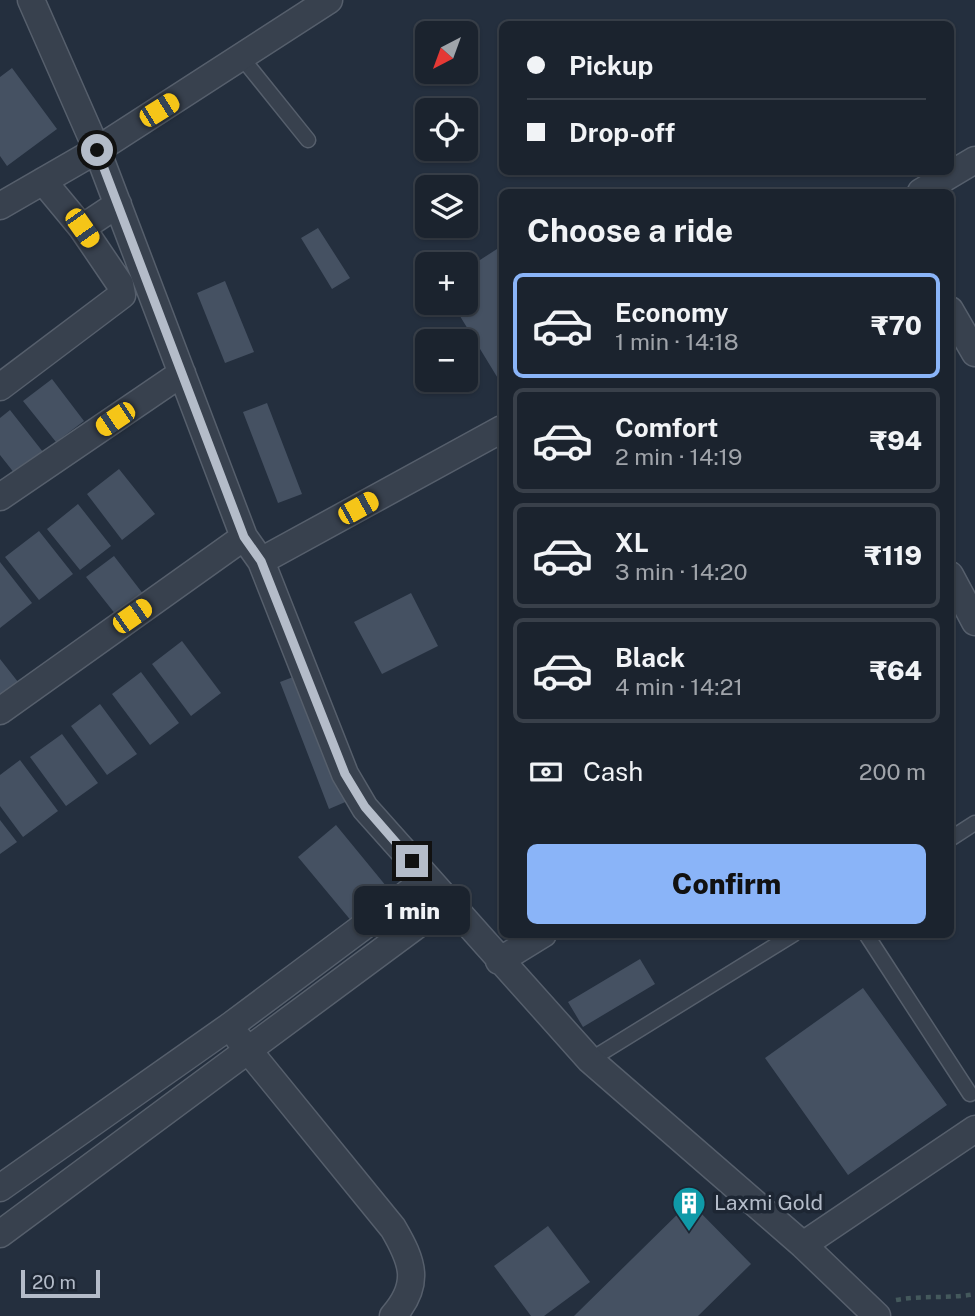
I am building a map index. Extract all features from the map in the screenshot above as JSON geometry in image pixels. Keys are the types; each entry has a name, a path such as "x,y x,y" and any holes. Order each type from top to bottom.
{"street":[{"path":"31,0 97,150 244,537 261,561 345,774 365,807 499,961 590,1060 803,1245 872,1311"},
{"path":"0,206 97,150 329,0"},
{"path":"954,172 975,160"},
{"path":"926,189 950,175"},
{"path":"0,387 122,295 120,284 82,228 43,181"},
{"path":"82,228 118,204"},
{"path":"954,317 975,353"},
{"path":"0,497 182,373"},
{"path":"261,561 499,431"},
{"path":"0,711 244,537"},
{"path":"954,583 975,622"},
{"path":"0,1188 230,1026 427,879"},
{"path":"0,1234 448,902"},
{"path":"499,961 536,938"},
{"path":"230,1026 400,1240 408,1256 412,1280 408,1297 393,1316"},
{"path":"803,1245 975,1129"}],"lane":[{"path":"242,58 308,140"},
{"path":"954,836 975,823"},
{"path":"590,1060 788,938"},
{"path":"869,938 970,1094"}],"path":[{"path":"872,1311 910,1297 955,1298 975,1294"}],"building":[{"path":"12,68 57,129 7,166 0,156 0,77"},
{"path":"318,228 350,278 332,289 301,238"},
{"path":"497,249 499,380 478,346 478,329 468,329 459,315 478,315 478,261"},
{"path":"225,281 254,352 225,363 197,293"},
{"path":"52,379 84,421 56,442 23,401"},
{"path":"267,403 302,494 278,503 243,412"},
{"path":"10,410 43,452 15,474 0,455 0,418"},
{"path":"119,469 155,514 122,540 87,494"},
{"path":"78,504 111,546 80,570 47,529"},
{"path":"39,531 73,574 39,600 5,557"},
{"path":"114,556 147,599 120,620 86,577"},
{"path":"0,562 32,603 0,628"},
{"path":"411,593 438,646 382,674 354,622"},
{"path":"182,641 221,693 191,716 152,664"},
{"path":"0,659 22,687 0,704"},
{"path":"141,672 179,723 150,745 112,694"},
{"path":"301,674 350,800 329,809 280,682"},
{"path":"100,704 137,754 107,775 71,726"},
{"path":"62,734 98,783 66,806 30,757"},
{"path":"20,760 58,811 23,837 0,806 0,775"},
{"path":"0,820 17,842 0,854"},
{"path":"336,825 391,892 353,923 298,857"},
{"path":"640,959 655,984 583,1027 568,1002"},
{"path":"863,988 947,1105 848,1175 765,1058"},
{"name":"Laxmi Gold","path":"690,1202 751,1264 698,1316 574,1316"},
{"path":"548,1226 590,1282 544,1316 531,1316 494,1266"}],"place":[{"name":"Laxmi Gold","path":"689,1233"}],"route":[{"path":"97,150 244,537 261,561 345,774 365,807 412,861"}]}
